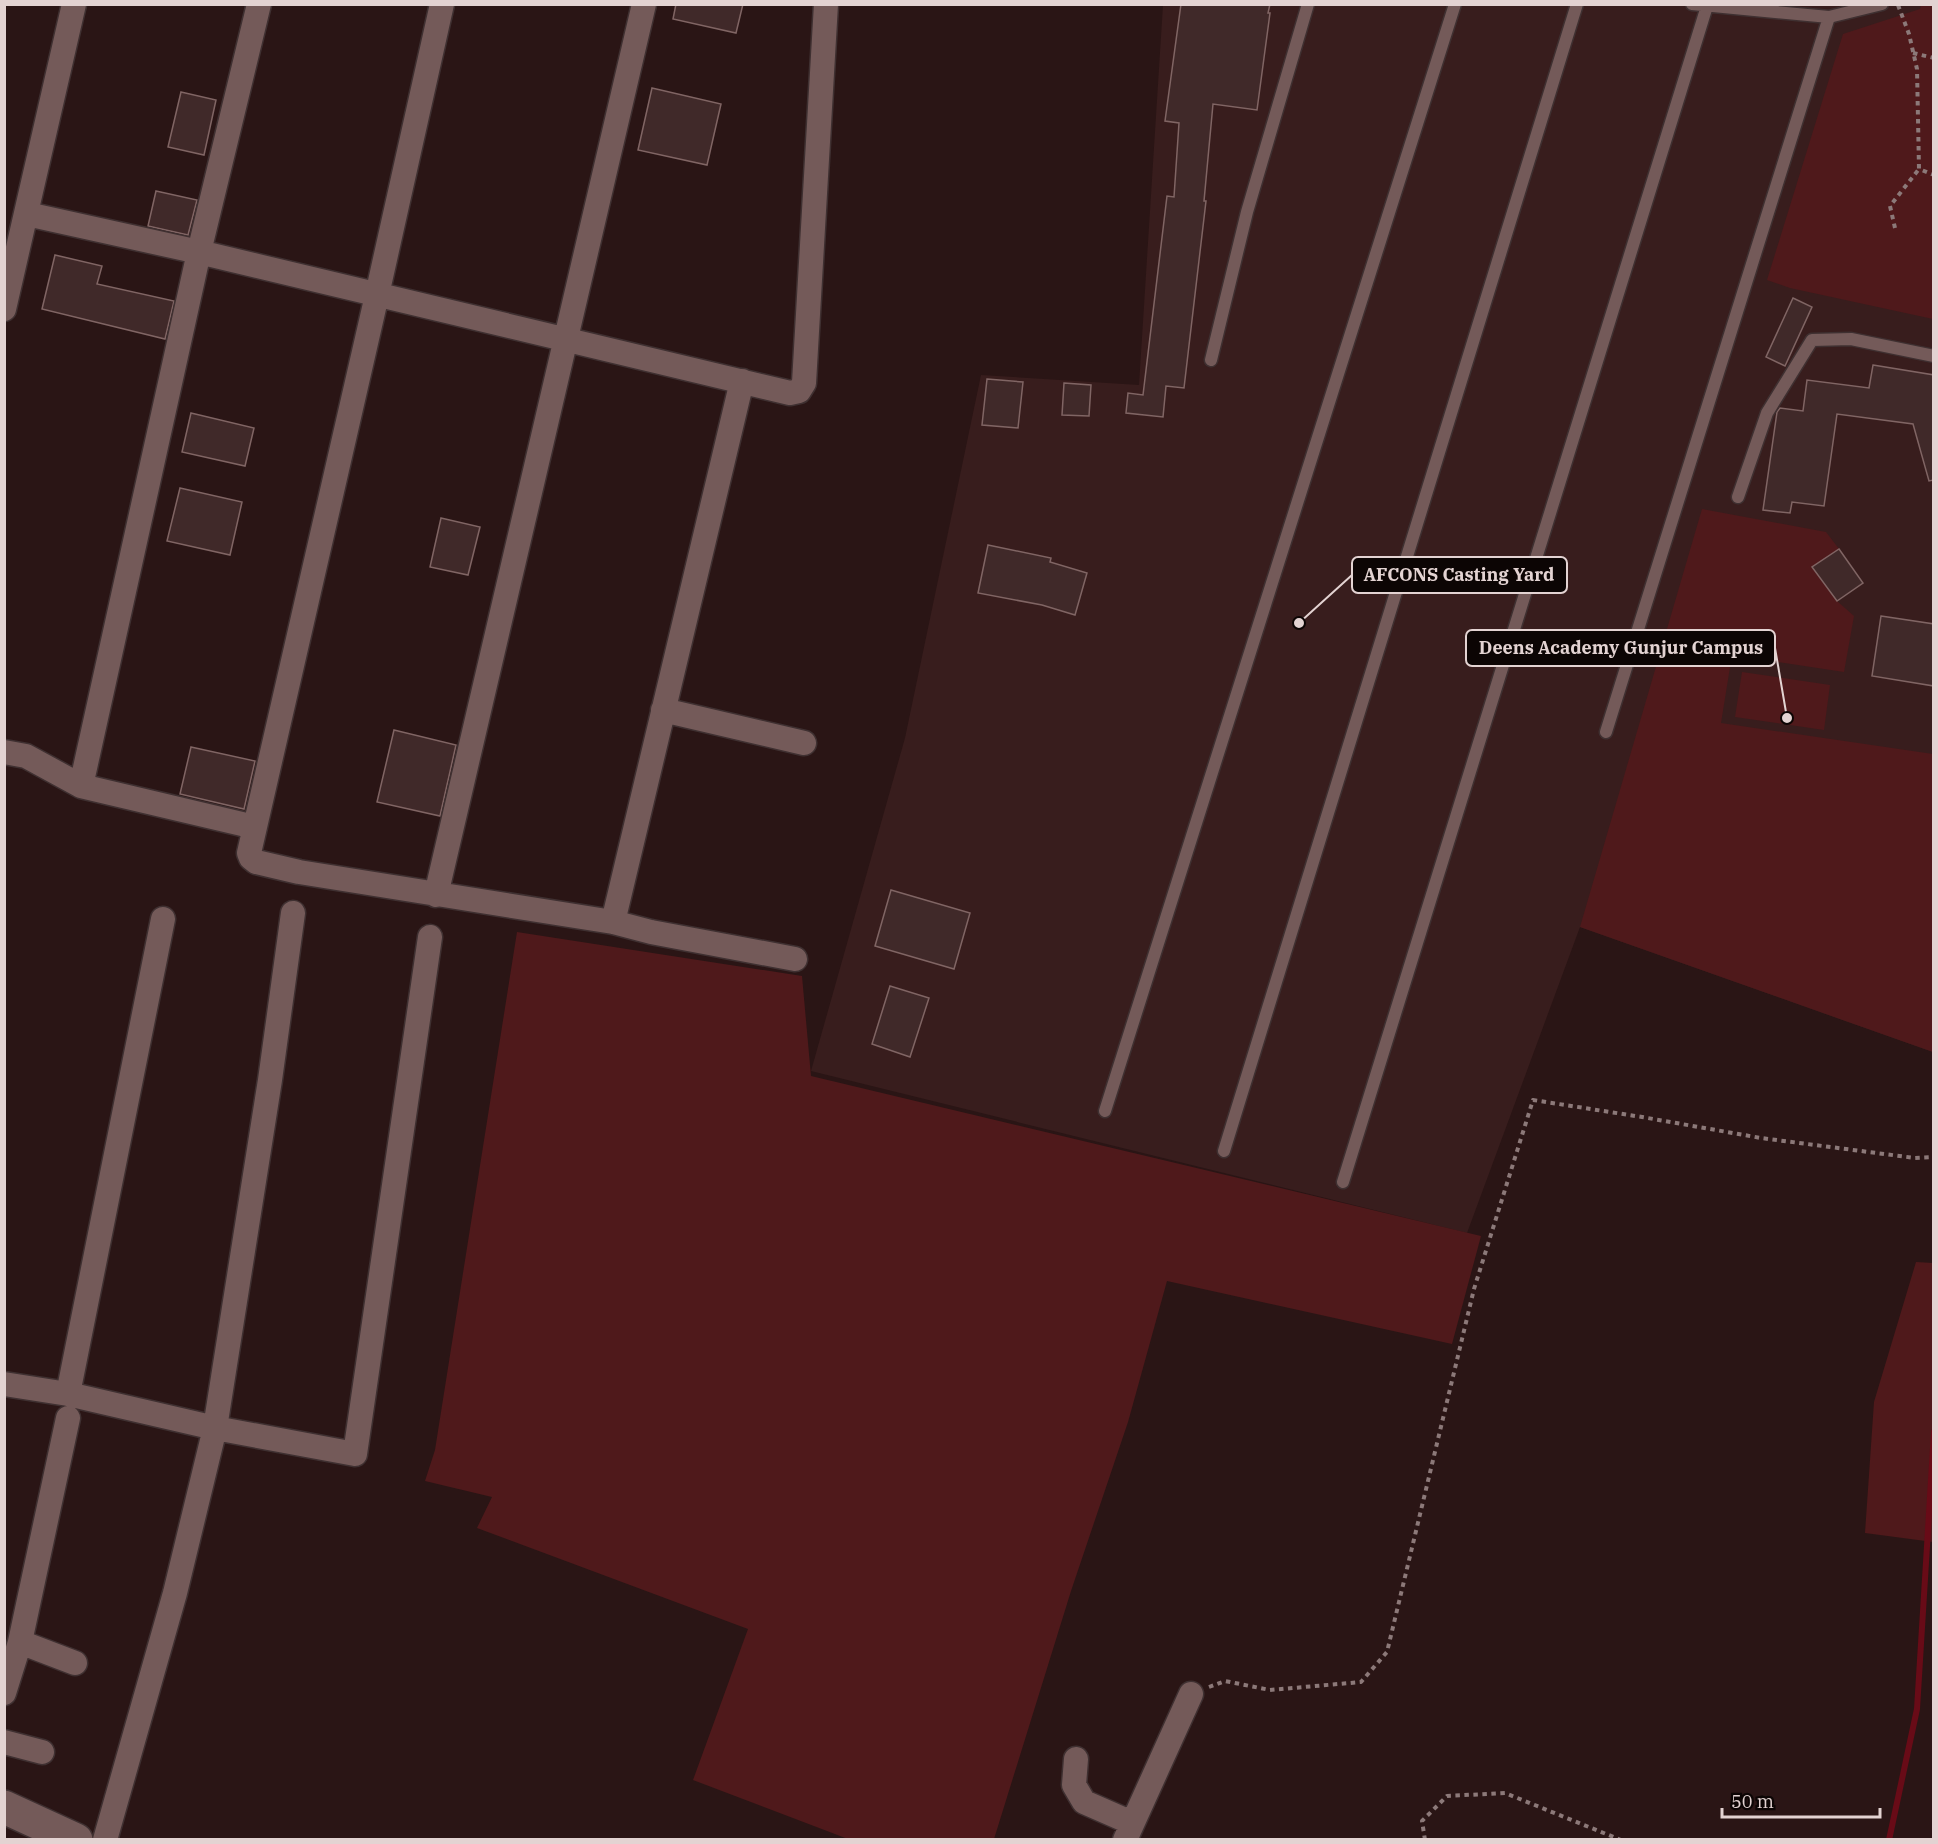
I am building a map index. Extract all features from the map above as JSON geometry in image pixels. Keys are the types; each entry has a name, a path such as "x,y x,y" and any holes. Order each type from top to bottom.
{"street":[{"path":"4,309 74,4"},
{"path":"81,786 199,252 258,4"},
{"path":"442,4 271,749 249,853 250,858 256,862 299,872 613,922 651,932 795,959"},
{"path":"436,895 568,339 644,4"},
{"path":"27,214 199,252 790,393 799,391 804,383 826,4"},
{"path":"613,922 742,381"},
{"path":"663,710 804,743"},
{"path":"4,752 26,756 81,786 255,827"},
{"path":"105,1839 175,1593 215,1428 270,1080 293,913"},
{"path":"68,1394 163,919"},
{"path":"4,1383 68,1394 215,1428 355,1454 429,937"},
{"path":"4,1693 20,1642 68,1418"},
{"path":"20,1642 75,1663"},
{"path":"1077,1759 1074,1785 1084,1802 1129,1831 1191,1694"},
{"path":"4,1742 42,1752"},
{"path":"4,1807 76,1839"}],"lane":[{"path":"1211,360 1247,212 1308,4"},
{"path":"1106,1111 1455,4"},
{"path":"1224,1151 1577,4"},
{"path":"1692,4 1829,17 1882,4"},
{"path":"1343,1182 1707,6"},
{"path":"1606,732 1829,17"},
{"path":"1738,497 1767,413 1812,340 1851,339 1934,356"}],"path":[{"path":"1895,228 1890,206 1919,169 1917,69 1909,34 1897,4"},
{"path":"1913,53 1934,58"},
{"path":"1919,169 1934,176"},
{"path":"1191,1694 1225,1681 1270,1690 1361,1682 1387,1652 1474,1289 1533,1100 1761,1138 1915,1158 1934,1157"},
{"path":"1425,1839 1422,1821 1447,1796 1505,1793 1621,1839"}],"shaded area":[{"path":"1163,5 1933,5 1933,1052 1580,927 1467,1233 811,1071 905,738 981,375 1139,385"},
{"path":"1921,5 1934,5 1933,319 1790,288 1767,280 1843,34 1920,9"},
{"path":"1702,509 1826,532 1839,549 1813,567 1837,601 1854,616 1844,672 1732,655 1721,723 1933,754 1933,1052 1580,927"},
{"path":"1742,672 1830,685 1824,730 1735,717"},
{"path":"517,932 802,976 811,1076 1481,1236 1452,1344 1167,1281 1128,1422 1071,1591 994,1839 848,1839 693,1780 748,1629 477,1528 492,1497 425,1481 435,1450"},
{"path":"1916,1262 1933,1263 1933,1542 1865,1533 1874,1402"}],"building":[{"path":"676,4 743,4 736,33 673,19"},
{"path":"1181,4 1270,4 1268,13 1270,13 1257,110 1213,104 1204,201 1206,201 1184,388 1166,386 1163,417 1126,413 1128,393 1143,395 1167,196 1174,197 1179,123 1165,121"},
{"path":"652,88 721,104 707,165 638,150"},
{"path":"181,92 216,100 204,155 168,147"},
{"path":"156,191 197,200 188,235 148,226"},
{"path":"55,255 102,266 97,284 174,301 165,339 42,309"},
{"path":"1793,298 1812,307 1785,366 1766,357"},
{"path":"1873,365 1934,375 1934,480 1929,481 1913,424 1837,414 1824,506 1792,502 1790,513 1763,510 1777,412 1780,408 1803,411 1807,380 1869,388"},
{"path":"987,379 1023,382 1018,428 982,425"},
{"path":"1064,383 1091,385 1089,416 1062,415"},
{"path":"191,413 254,428 245,466 182,452"},
{"path":"180,488 242,502 230,555 167,541"},
{"path":"441,518 480,527 468,575 430,567"},
{"path":"988,545 1051,558 1050,562 1087,573 1075,615 1042,605 978,593"},
{"path":"1839,549 1863,583 1837,601 1812,567"},
{"path":"1881,616 1934,624 1934,686 1872,676"},
{"path":"394,730 456,745 440,816 377,802"},
{"path":"191,747 255,761 244,809 180,794"},
{"path":"891,890 970,913 954,969 875,946"},
{"path":"890,986 929,998 910,1057 872,1044"}],"waterway":[{"path":"1889,1840 1917,1709 1934,1432"}],"place":[{"name":"AFCONS Casting Yard","path":"1299,623"},
{"name":"Deens Academy Gunjur Campus","path":"1787,718"}]}
